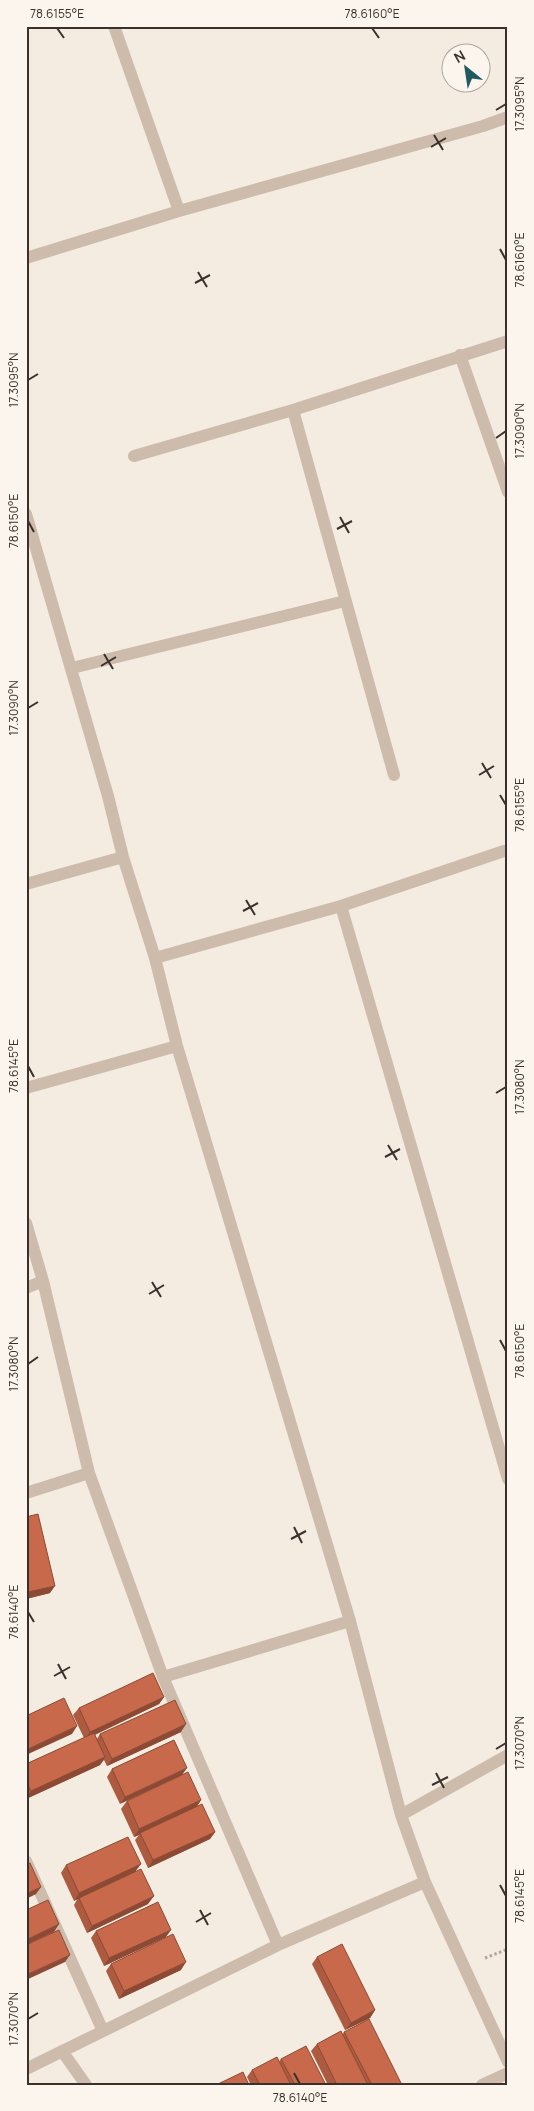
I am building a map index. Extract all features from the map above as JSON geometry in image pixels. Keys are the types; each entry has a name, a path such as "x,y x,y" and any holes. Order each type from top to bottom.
{"street":[{"path":"114,26 179,211"},
{"path":"26,258 179,211 483,126 508,117"},
{"path":"134,456 294,410 460,354 508,341"},
{"path":"460,354 508,492"},
{"path":"294,410 394,775"},
{"path":"26,514 72,668 123,857 155,958 177,1046 350,1621 401,1815 425,1882 508,2062"},
{"path":"72,668 345,601"},
{"path":"155,958 340,906 504,851 508,852"},
{"path":"26,884 123,857"},
{"path":"340,906 508,1479"},
{"path":"26,1088 177,1046"},
{"path":"26,1223 43,1281 89,1473 163,1676 278,1945"},
{"path":"26,1288 43,1281"},
{"path":"26,1493 89,1473"},
{"path":"163,1676 350,1621"},
{"path":"401,1815 508,1755"},
{"path":"26,1861 103,2031"},
{"path":"26,2069 278,1945 425,1882"},
{"path":"62,2051 86,2085"},
{"path":"482,2085 508,2073"}],"building":[{"path":"38,1514 55,1586 28,1592 26,1583 26,1517"},
{"path":"153,1673 164,1697 90,1732 79,1708"},
{"path":"64,1698 77,1726 26,1750 26,1716"},
{"path":"175,1700 186,1724 112,1759 100,1734"},
{"path":"94,1733 105,1757 31,1791 26,1781 26,1764"},
{"path":"174,1740 187,1768 125,1797 112,1769"},
{"path":"188,1772 201,1800 139,1829 127,1801"},
{"path":"202,1804 215,1832 153,1860 140,1833"},
{"path":"128,1837 141,1864 79,1893 66,1865"},
{"path":"30,1863 41,1887 26,1894 26,1864"},
{"path":"141,1869 154,1896 92,1926 79,1898"},
{"path":"48,1900 59,1924 26,1940 26,1910"},
{"path":"158,1902 171,1930 109,1958 96,1931"},
{"path":"59,1930 70,1955 26,1975 26,1945"},
{"path":"173,1934 186,1962 124,1991 111,1964"},
{"path":"342,1944 375,2010 351,2023 317,1957"},
{"path":"369,2019 402,2085 372,2085 344,2032"},
{"path":"341,2031 368,2085 337,2085 317,2044"},
{"path":"306,2046 326,2085 295,2085 281,2059"},
{"path":"277,2057 291,2085 260,2085 252,2070"},
{"path":"243,2072 249,2085 218,2085 218,2084"}]}
